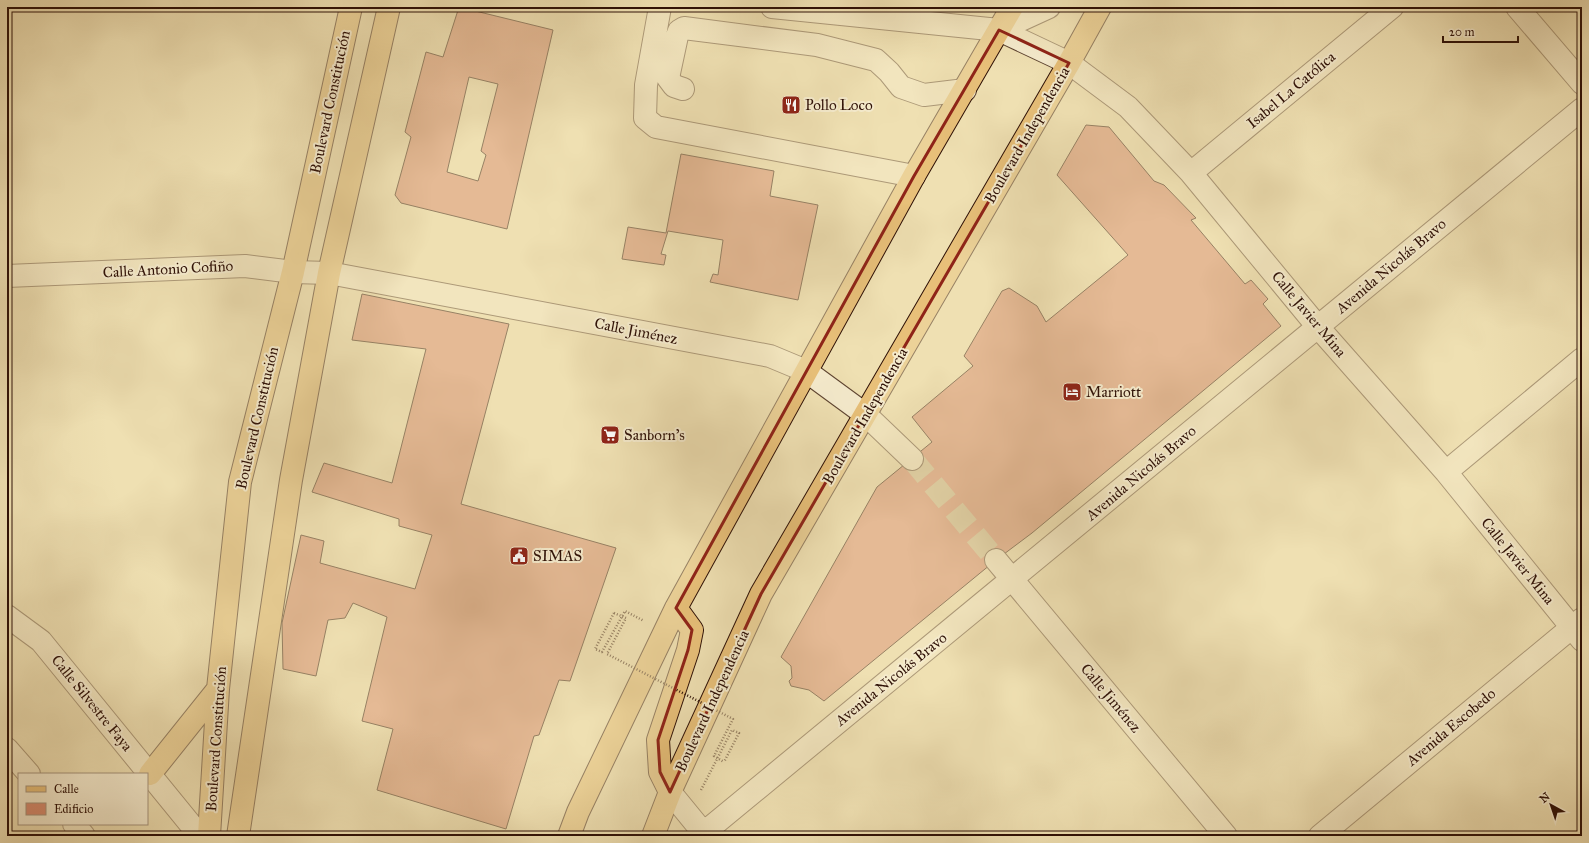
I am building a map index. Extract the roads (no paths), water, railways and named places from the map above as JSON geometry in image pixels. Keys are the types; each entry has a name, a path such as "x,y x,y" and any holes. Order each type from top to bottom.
{"main road":[{"name":"Boulevard Constitución","path":"209,836 218,688 240,482 293,272 351,7"},
{"name":"Boulevard Constitución","path":"238,836 291,480 329,273 389,7"},
{"path":"569,836 578,812 676,608 914,176 1012,7"},
{"name":"Boulevard Independencia","path":"653,836 670,792 761,594 1100,7"},
{"path":"670,792 660,772 658,740 688,650 692,630 676,608"},
{"path":"150,774 218,688"}],"street":[{"path":"660,7 646,85 645,118 656,128 914,176"},
{"name":"Calle Javier Mina","path":"772,7 999,30 1069,63 1128,107 1191,173 1318,327 1446,472 1578,629"},
{"path":"999,30 1049,7"},
{"name":"Isabel La Católica","path":"1191,173 1392,7"},
{"path":"1517,7 1582,83"},
{"path":"683,89 674,86 668,78 677,36 679,30 684,28 817,45 876,60 890,72 901,87 924,95 964,90"},
{"name":"Avenida Nicolás Bravo","path":"703,835 1582,109"},
{"name":"Calle Antonio Cofiño","path":"7,276 245,266 293,272 329,273"},
{"name":"Calle Jiménez","path":"329,273 770,356 806,371 866,414 912,459"},
{"path":"1446,472 1582,359"},
{"name":"Calle Jiménez","path":"996,560 1226,836"},
{"name":"Calle Silvestre Faya","path":"7,616 42,641 200,836"},
{"name":"Avenida Escobedo","path":"1320,836 1578,629"},
{"path":"7,749 28,773"},
{"path":"670,792 703,835"},
{"path":"75,825 84,836"}],"tunnel":[{"path":"912,459 996,560"}],"place":[{"name":"Pollo Loco","path":"791,105"},
{"name":"Marriott","path":"1072,392"},
{"name":"Sanborn's","path":"610,435"},
{"name":"SIMAS","path":"519,556"}]}
